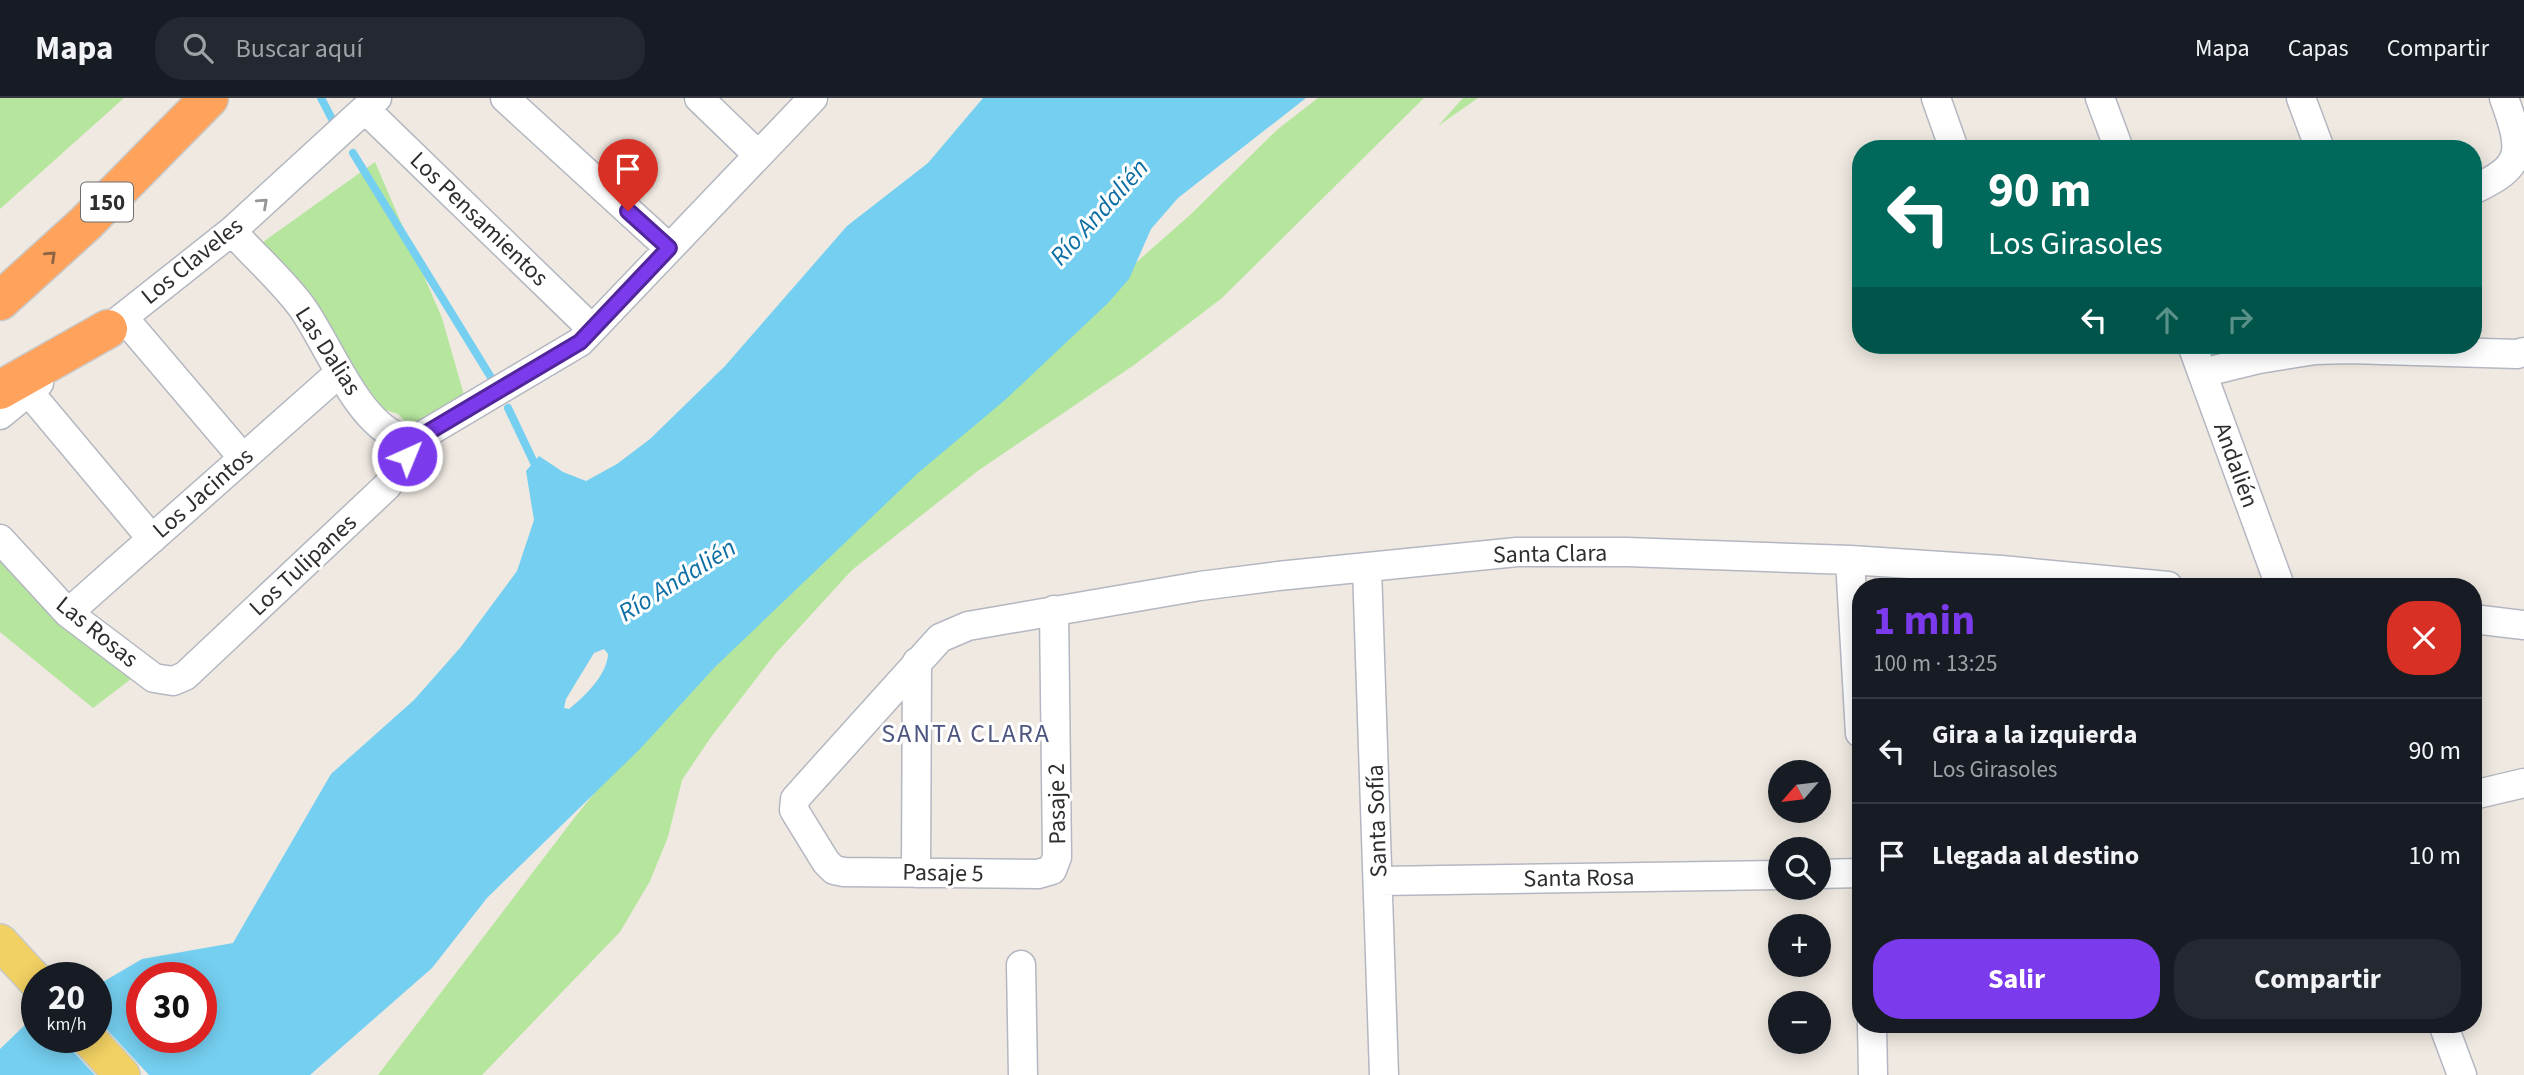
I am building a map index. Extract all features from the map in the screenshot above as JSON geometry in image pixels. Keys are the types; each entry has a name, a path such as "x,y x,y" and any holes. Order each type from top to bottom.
{"highway":[{"name":"150","path":"0,269 74,200 172,98"},
{"name":"150","path":"0,301 86,223 209,98"},
{"path":"14,391 115,323"}],"main road":[{"path":"0,942 21,965"},
{"path":"102,1053 122,1075"}],"street":[{"path":"505,98 669,248"},
{"path":"699,98 758,155"},
{"path":"420,437 580,342 813,98"},
{"path":"1936,98 1951,140"},
{"path":"2100,98 2116,140"},
{"path":"2301,98 2317,140"},
{"path":"2482,187 2508,174 2519,163 2519,139 2504,98"},
{"name":"Los Claveles","path":"115,323 232,231 371,104"},
{"name":"Los Pensamientos","path":"371,104 592,329"},
{"name":"Las Dalias","path":"232,231 317,328 338,374 379,424 398,436 420,437"},
{"path":"115,323 243,458"},
{"path":"2482,353 2524,352"},
{"name":"Andalién","path":"2195,354 2277,578"},
{"path":"2202,373 2290,354"},
{"name":"Los Jacintos","path":"68,613 338,374"},
{"path":"0,415 14,391 152,539"},
{"name":"Los Tulipanes","path":"173,681 185,676 387,486 420,437"},
{"name":"Las Rosas","path":"0,539 68,613 154,678 173,681"},
{"name":"Santa Clara","path":"917,662 940,638 968,626 1200,586 1472,556 1540,552 1850,560 2084,578"},
{"path":"1850,560 1852,595"},
{"name":"Santa Sofía","path":"1367,568 1384,1075"},
{"name":"Pasaje 2","path":"1052,870 1057,857 1054,610"},
{"path":"2482,620 2524,625"},
{"path":"916,873 917,662"},
{"name":"Pasaje 5","path":"917,662 799,794 794,805 797,815 819,850 834,870 844,872 1038,874 1052,870"},
{"path":"2482,793 2524,783"},
{"path":"1831,874 1852,873"},
{"name":"Santa Rosa","path":"1379,881 1768,875"},
{"path":"1021,965 1023,1075"},
{"path":"1872,1033 1873,1075"},
{"path":"2446,1033 2462,1075"}],"green space":[{"path":"0,98 124,98 0,209"},
{"path":"1318,98 1424,98 1222,298 1134,365 979,470 852,570 776,653 711,737 682,780 668,837 650,881 620,932 482,1075 378,1075 575,817 652,722 1029,357 1190,215 1278,129"},
{"path":"1478,98 1438,126 1462,99"},
{"path":"375,162 442,318 468,409 420,437 398,414 383,409 263,242"},
{"path":"0,555 50,609 131,679 93,708 0,632"}],"water":[{"name":"Río Andalién","path":"983,98 1306,98 1178,198 1151,229 1129,279 1108,303 1005,400 918,473 715,667 641,748 487,898 432,968 310,1075 0,1075 0,1049 21,1029 21,1053 112,1053 112,977 126,968 126,1053 217,1053 217,962 137,962 233,943 331,774 414,700 460,648 517,571 534,520 526,471 539,456 563,472 586,481 617,464 650,439 725,366 847,226 928,163","holes":["604,649 608,654 604,670 588,691 569,709 564,708 566,699 594,653"]}],"pier":[{"path":"112,1035 149,1075 95,1075 75,1053 112,1053"}],"waterway":[{"path":"321,98 333,121"},
{"path":"353,153 492,379"},
{"path":"508,408 538,471"}],"district":[{"name":"SANTA CLARA","path":"966,733"}],"route":[{"path":"407,456 420,437 580,342 669,248 628,211"}]}
